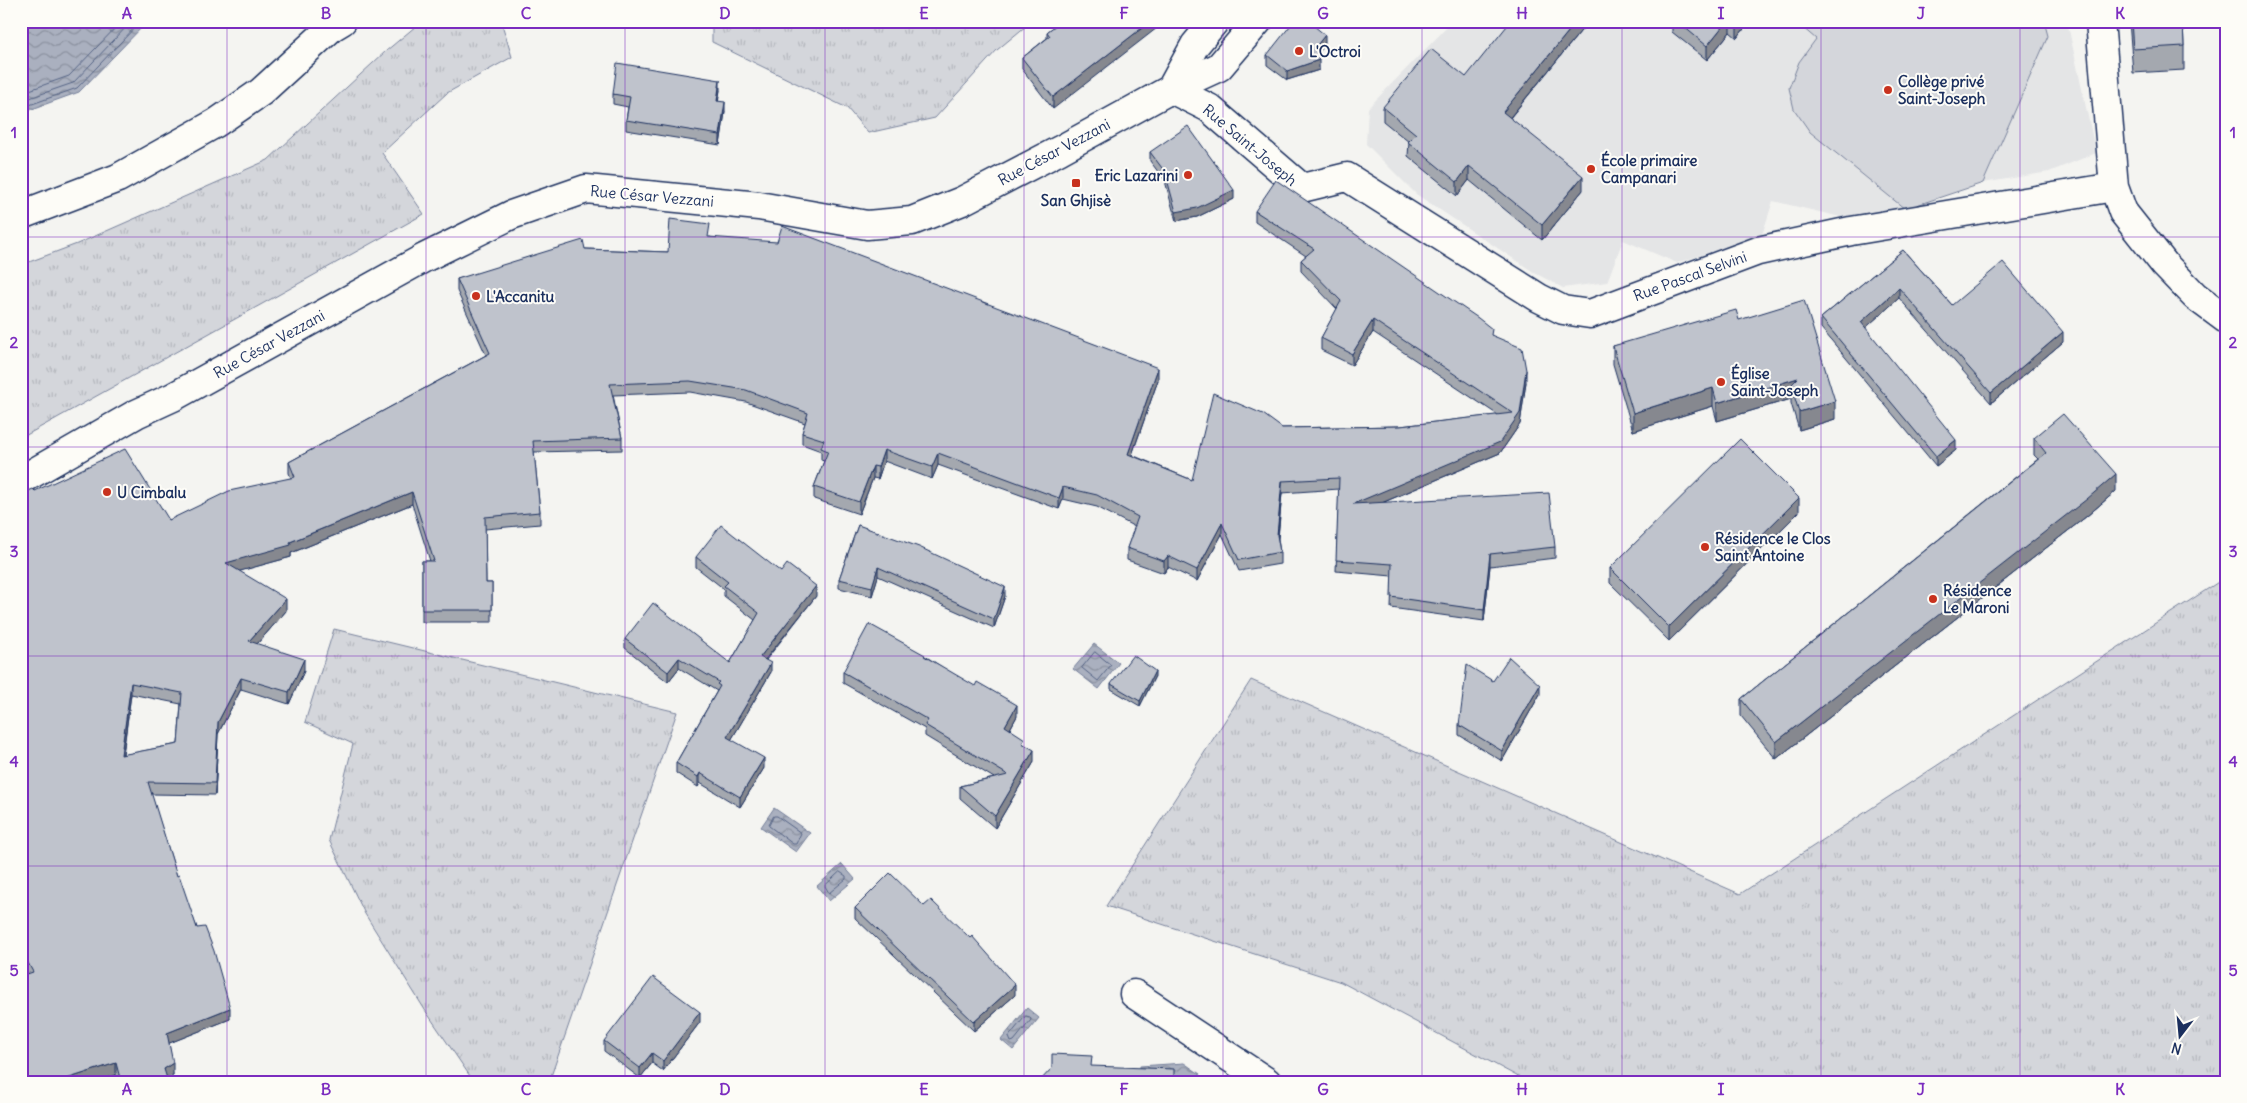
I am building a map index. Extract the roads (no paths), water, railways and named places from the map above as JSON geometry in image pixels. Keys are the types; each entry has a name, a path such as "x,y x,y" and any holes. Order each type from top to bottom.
{"main road":[{"path":"21,215 118,178 216,123 261,92 332,27 342,21"},
{"path":"1171,89 1195,45 1215,21"},
{"name":"Rue César Vezzani","path":"21,480 136,414 173,397 424,258 511,215 586,189 759,206 867,225 912,221 962,201 1171,89 1219,67 1258,21"},
{"path":"2100,21 2114,187 2122,212 2165,265 2195,296 2226,319"},
{"name":"Rue Saint-Joseph","path":"1171,89 1208,108 1302,188"},
{"name":"Rue Pascal Selvini","path":"1302,188 1347,177 1539,298 1563,310 1590,314 1758,251 1851,232 2114,187"},
{"path":"1134,994 1267,1082"}],"water":[{"path":"21,21 148,21 79,92 21,113"},
{"path":"1094,644 1119,663 1099,689 1073,669"},
{"path":"774,808 810,833 796,852 761,827"},
{"path":"842,864 855,879 829,901 817,886"},
{"path":"1027,1008 1039,1018 1013,1050 1001,1040"},
{"path":"1184,1063 1200,1074 1194,1082 1140,1082 1140,1066"}],"place":[{"name":"L'Octroi","path":"1299,51"},
{"name":"Collège privé Saint-Joseph","path":"1888,90"},
{"name":"École primaire Campanari","path":"1591,169"},
{"name":"Eric Lazarini","path":"1188,175"},
{"name":"San Ghjisè","path":"1076,183"},
{"name":"L'Accanitu","path":"476,296"},
{"name":"Église Saint-Joseph","path":"1721,382"},
{"name":"U Cimbalu","path":"107,492"},
{"name":"Résidence le Clos Saint Antoine","path":"1705,547"},
{"name":"Résidence Le Maroni","path":"1933,599"}]}
